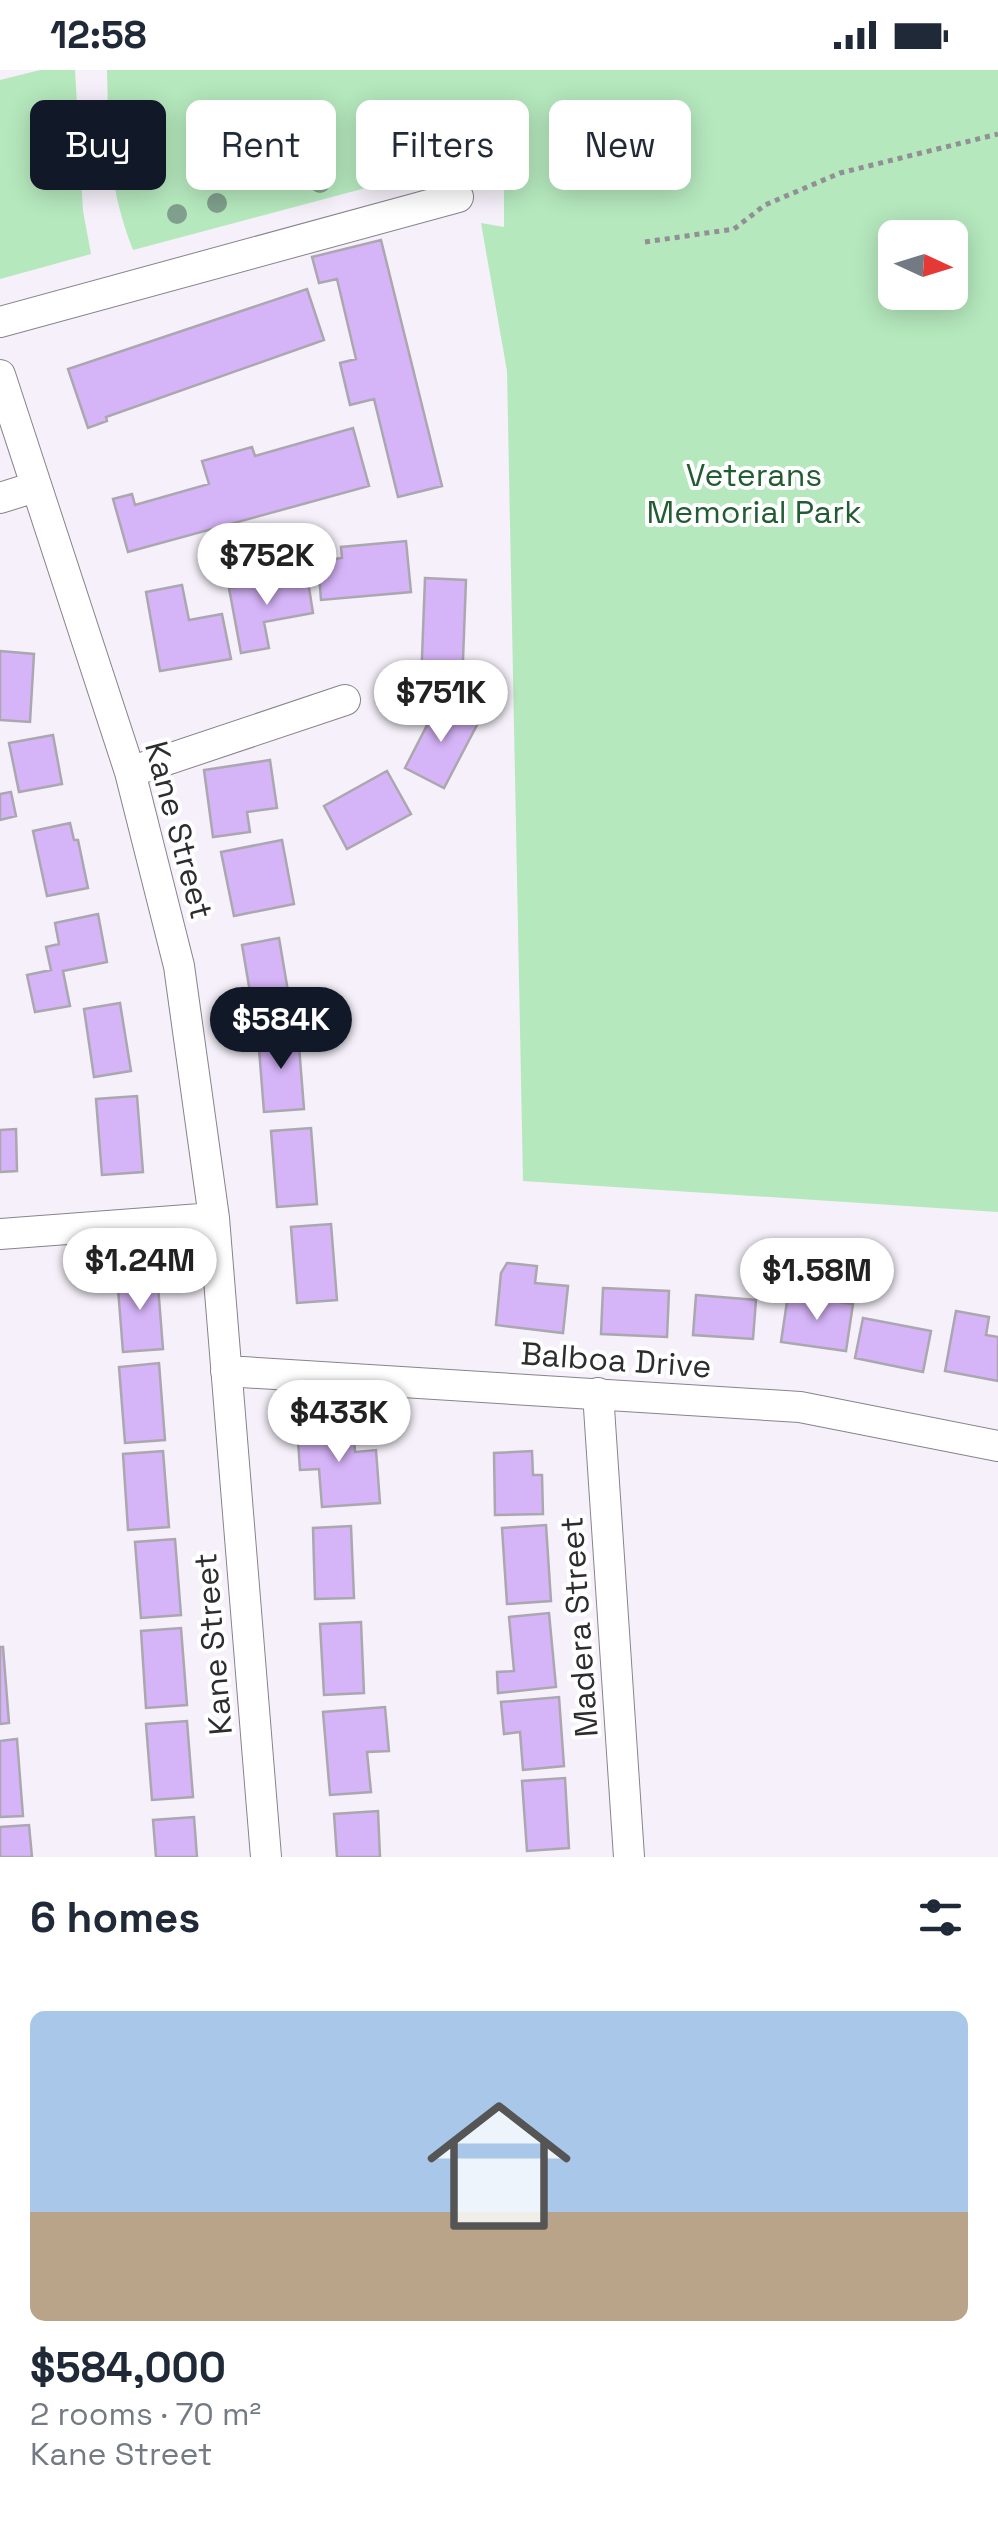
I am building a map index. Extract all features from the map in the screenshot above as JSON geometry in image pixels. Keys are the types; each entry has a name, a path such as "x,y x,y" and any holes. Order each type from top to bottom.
{"street":[{"path":"0,322 458,197"},
{"name":"Kane Street","path":"0,375 130,772 179,966 214,1218 266,1857"},
{"path":"0,498 35,487"},
{"path":"130,772 345,700"},
{"path":"0,1234 214,1218"},
{"name":"Balboa Drive","path":"226,1371 800,1407 998,1446"},
{"name":"Madera Street","path":"598,1393 629,1857"}],"path":[{"path":"645,242 734,229 765,205 840,173 998,134"}],"green space":[{"path":"40,70 75,70 77,100 30,100 30,190 82,190 91,254 0,279 0,80"},
{"name":"Veterans Memorial Park","path":"107,70 998,70 998,1212 523,1181 507,371 481,223 504,227 504,190 529,190 529,100 356,100 358,190 133,250 116,190 166,190 166,100 108,100"}],"building":[{"path":"381,240 442,486 398,497 374,399 350,405 340,363 356,359 337,279 319,283 312,257"},
{"path":"307,289 324,340 106,417 107,421 88,428 68,369"},
{"path":"353,428 369,486 128,552 113,499 132,494 135,505 209,484 202,461 252,447 255,456"},
{"path":"406,541 411,592 321,600 318,561 342,558 341,547"},
{"path":"307,575 313,613 264,622 269,648 241,653 229,588"},
{"path":"425,578 466,580 462,686 421,684"},
{"path":"182,585 189,620 222,614 231,659 160,671 146,592"},
{"path":"0,651 34,654 30,722 0,720"},
{"path":"439,702 478,723 444,788 405,768"},
{"path":"53,735 62,784 19,792 9,743"},
{"path":"270,760 277,808 247,812 250,832 213,837 204,770"},
{"path":"387,771 411,814 347,849 324,806"},
{"path":"11,792 16,816 0,820 0,794"},
{"path":"70,823 74,840 78,840 88,888 47,896 33,831"},
{"path":"282,840 294,904 234,916 221,852"},
{"path":"98,914 107,962 63,971 70,1006 35,1012 27,975 51,970 46,947 59,944 55,923"},
{"path":"279,938 291,1009 254,1016 242,945"},
{"path":"120,1003 131,1071 94,1077 84,1009"},
{"path":"298,1033 304,1109 264,1112 258,1036"},
{"path":"137,1096 143,1172 102,1175 96,1099"},
{"path":"311,1128 317,1204 277,1207 271,1131"},
{"path":"16,1129 17,1171 0,1172 0,1130"},
{"path":"331,1224 337,1300 297,1303 291,1227"},
{"path":"507,1263 537,1266 535,1283 568,1286 563,1333 496,1325 501,1273"},
{"path":"157,1273 163,1349 123,1352 117,1276"},
{"path":"603,1288 669,1291 667,1337 601,1334"},
{"path":"696,1295 756,1300 753,1339 693,1335"},
{"path":"788,1295 853,1304 846,1351 781,1342"},
{"path":"956,1311 989,1317 986,1335 998,1337 998,1381 945,1371"},
{"path":"863,1318 931,1331 923,1372 855,1358"},
{"path":"159,1363 165,1440 125,1443 119,1367"},
{"path":"353,1422 355,1452 376,1450 380,1503 322,1507 319,1469 300,1470 297,1426"},
{"path":"163,1451 169,1527 128,1530 123,1454"},
{"path":"532,1451 533,1475 542,1475 543,1514 495,1515 494,1453"},
{"path":"546,1525 551,1601 507,1604 502,1528"},
{"path":"351,1526 354,1598 315,1599 313,1528"},
{"path":"175,1539 181,1615 141,1618 135,1542"},
{"path":"549,1613 556,1687 498,1693 497,1672 514,1671 509,1617"},
{"path":"361,1622 364,1693 324,1695 320,1624"},
{"path":"181,1628 187,1705 146,1708 141,1631"},
{"path":"0,1647 9,1723 0,1724"},
{"path":"559,1697 564,1766 523,1770 520,1732 504,1734 501,1702"},
{"path":"385,1707 389,1751 367,1752 371,1792 330,1795 323,1712"},
{"path":"187,1721 193,1797 152,1800 146,1724"},
{"path":"17,1739 23,1816 0,1817 0,1741"},
{"path":"565,1778 569,1848 527,1851 522,1781"},
{"path":"378,1811 380,1857 337,1857 334,1814"},
{"path":"194,1817 197,1857 156,1857 153,1820"},
{"path":"29,1825 32,1857 0,1857 0,1827"}]}
